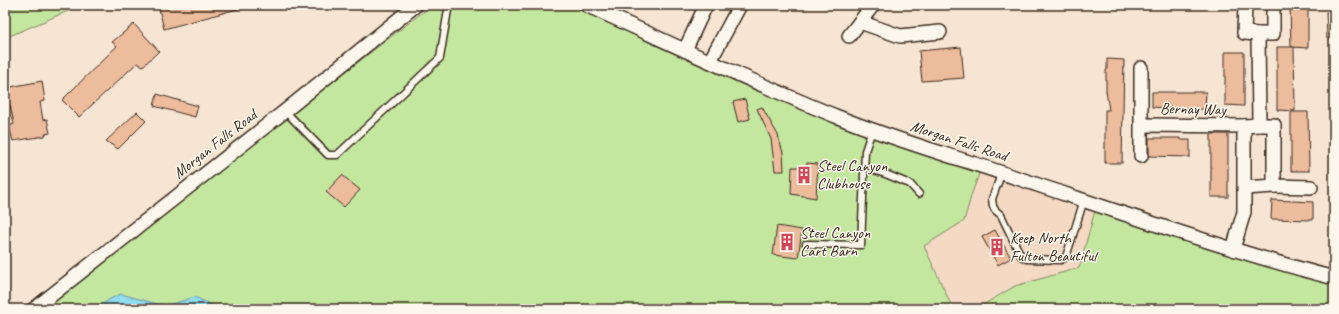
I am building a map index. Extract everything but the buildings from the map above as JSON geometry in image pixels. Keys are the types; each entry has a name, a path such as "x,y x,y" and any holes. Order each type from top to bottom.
{"street":[{"name":"Morgan Falls Road","path":"34,309 285,111 416,5"},
{"name":"Morgan Falls Road","path":"586,5 839,118 921,147 1002,172 1233,249 1334,278"},
{"path":"684,50 706,5"},
{"path":"710,61 740,5"},
{"path":"849,36 872,5"},
{"path":"1245,5 1244,33 1258,34 1273,34 1273,5"},
{"path":"860,22 900,36 940,32"},
{"path":"1258,34 1258,125"},
{"path":"1141,68 1142,156"},
{"name":"Bernay Way","path":"1142,125 1274,125 1274,186"},
{"path":"1233,249 1244,212 1244,126"},
{"path":"1245,188 1274,186 1311,187"}],"lane":[{"path":"285,111 328,155 336,155 440,58 444,42 448,10 446,5"},
{"path":"806,244 861,245 865,151 872,130"},
{"path":"865,167 888,174 910,184 918,194"},
{"path":"1002,172 992,199 994,210 1001,215 1021,256 1027,259 1061,260 1066,256 1084,200"}],"shaded area":[{"path":"983,163 1098,200 1079,268 1015,286 976,309 953,309 924,246 964,221"}],"green space":[{"path":"5,5 82,5 5,38"},
{"path":"432,5 593,5 780,94 983,163 964,221 924,246 953,309 39,309"},
{"path":"1098,200 1137,210 1330,278 1334,278 1334,309 976,309 1015,286 1079,268"}],"water":[{"path":"121,294 165,306 195,297 212,305 214,309 96,309 110,299"}],"place":[{"name":"Steel Canyon Clubhouse","path":"804,175"},
{"name":"Steel Canyon Cart Barn","path":"787,242"},
{"name":"Keep North Fulton Beautiful","path":"997,247"}]}
